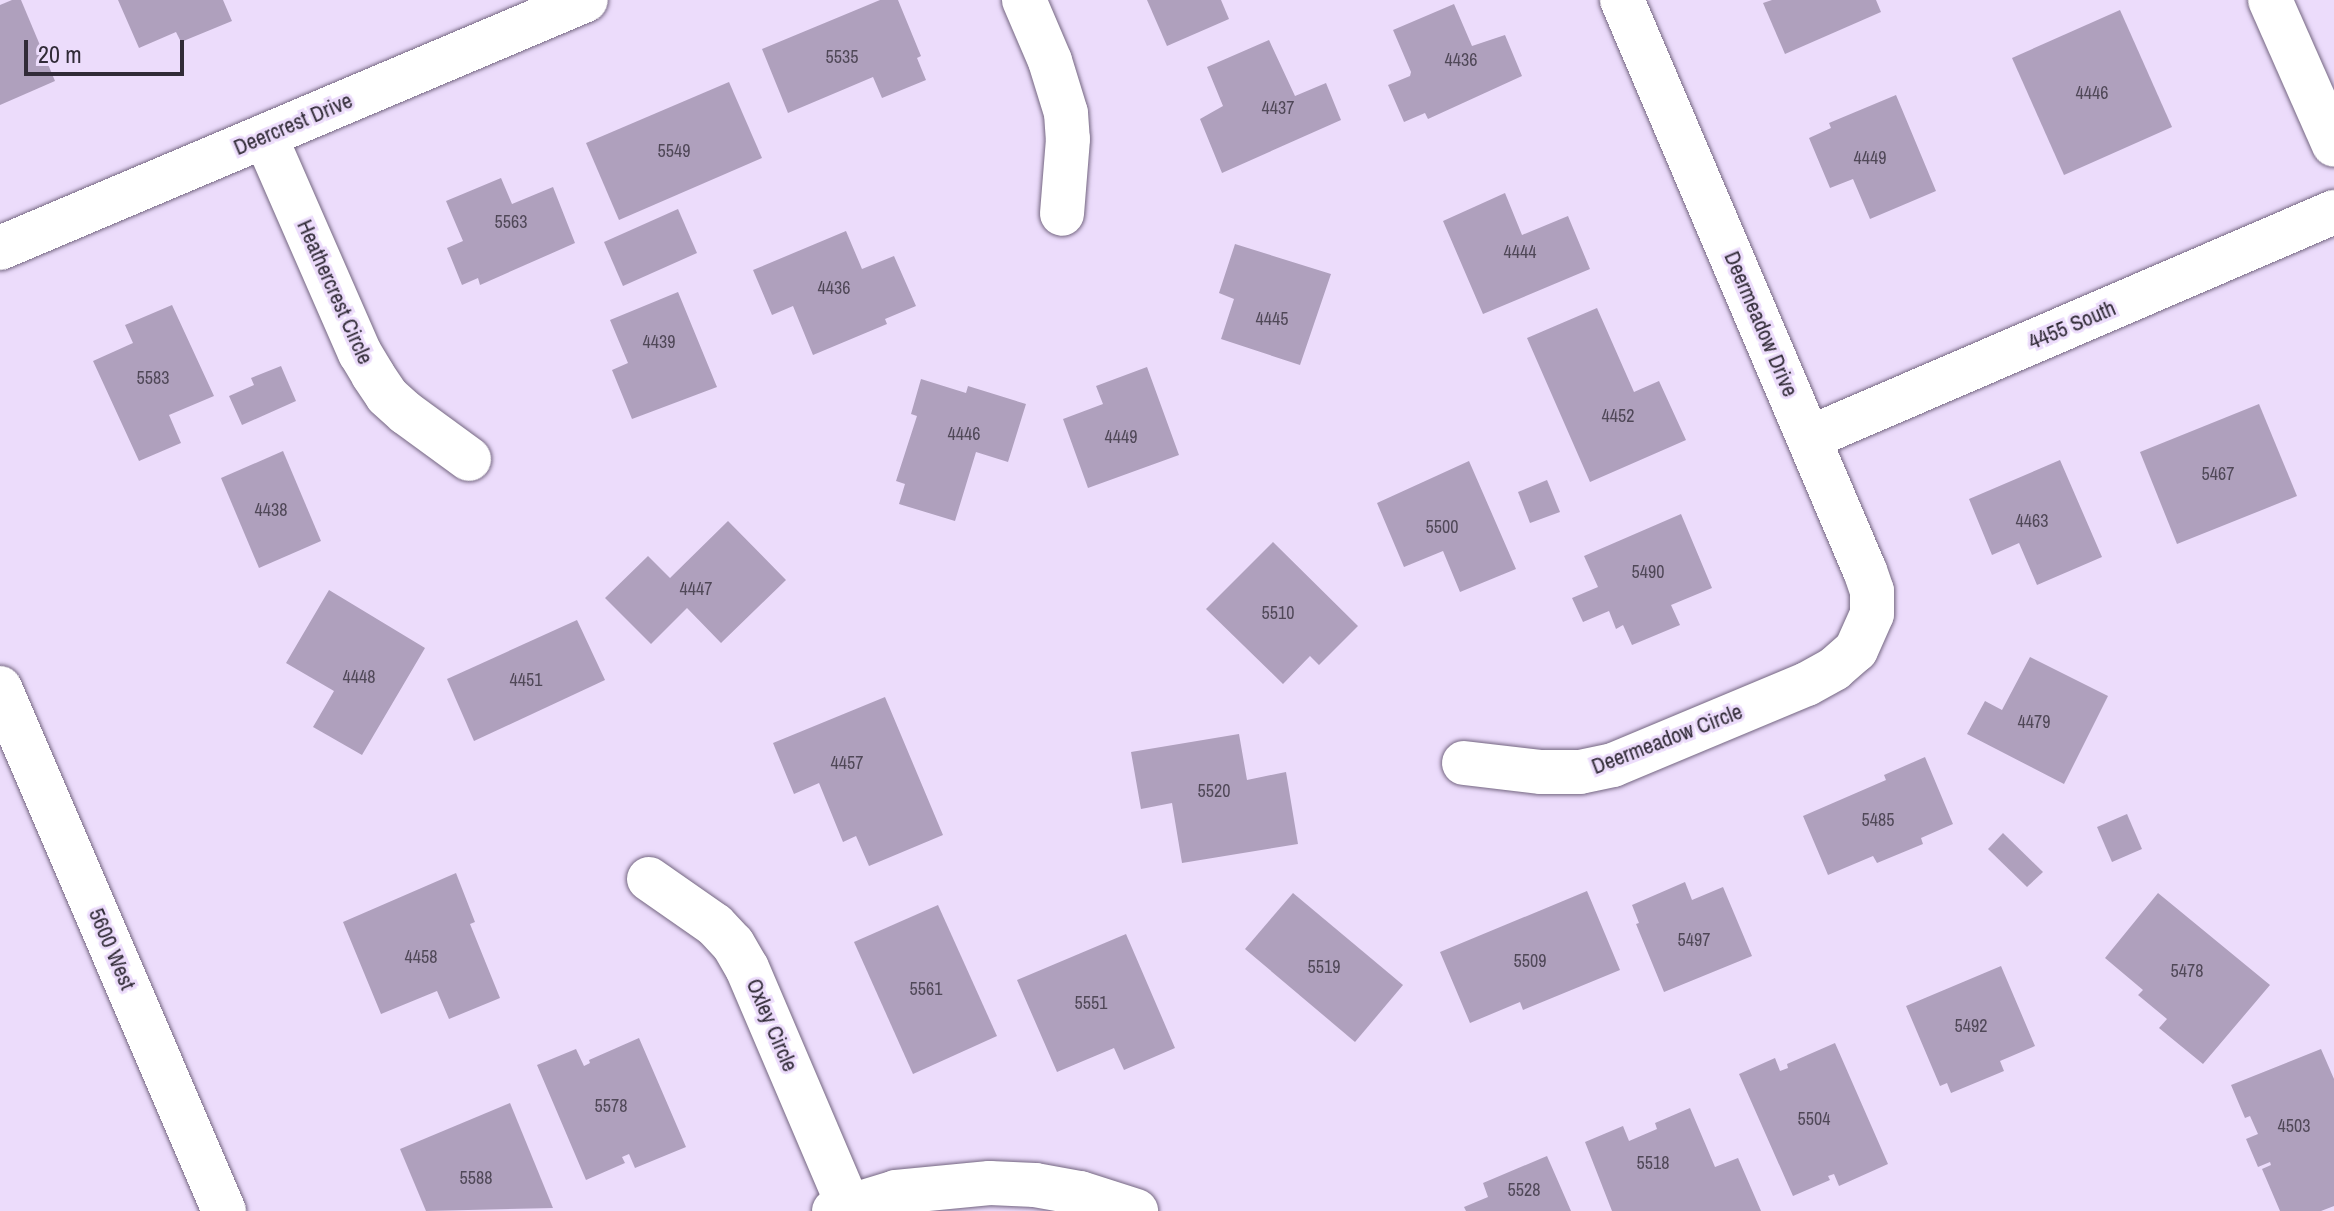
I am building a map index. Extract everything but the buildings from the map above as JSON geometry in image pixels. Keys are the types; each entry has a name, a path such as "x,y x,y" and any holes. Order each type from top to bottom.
{"street":[{"name":"Deercrest Drive","path":"0,248 586,0"},
{"path":"1024,0 1050,61 1066,113 1068,139 1062,214"},
{"name":"Deermeadow Drive","path":"1622,0 1872,591 1872,614 1856,650"},
{"path":"2270,0 2334,145"},
{"name":"Heathercrest Circle","path":"265,136 360,353 373,375 387,396 406,413 469,459"},
{"name":"4455 South","path":"1809,438 2334,212"},
{"name":"Deermeadow Circle","path":"1464,763 1541,772 1580,772 1613,765 1807,684 1834,669 1856,650"},
{"name":"5600 West","path":"0,688 224,1211"},
{"name":"Oxley Circle","path":"649,879 715,925 733,944 747,968 841,1208"},
{"path":"841,1208 896,1192 990,1183 1035,1185 1080,1193 1136,1211"}]}
